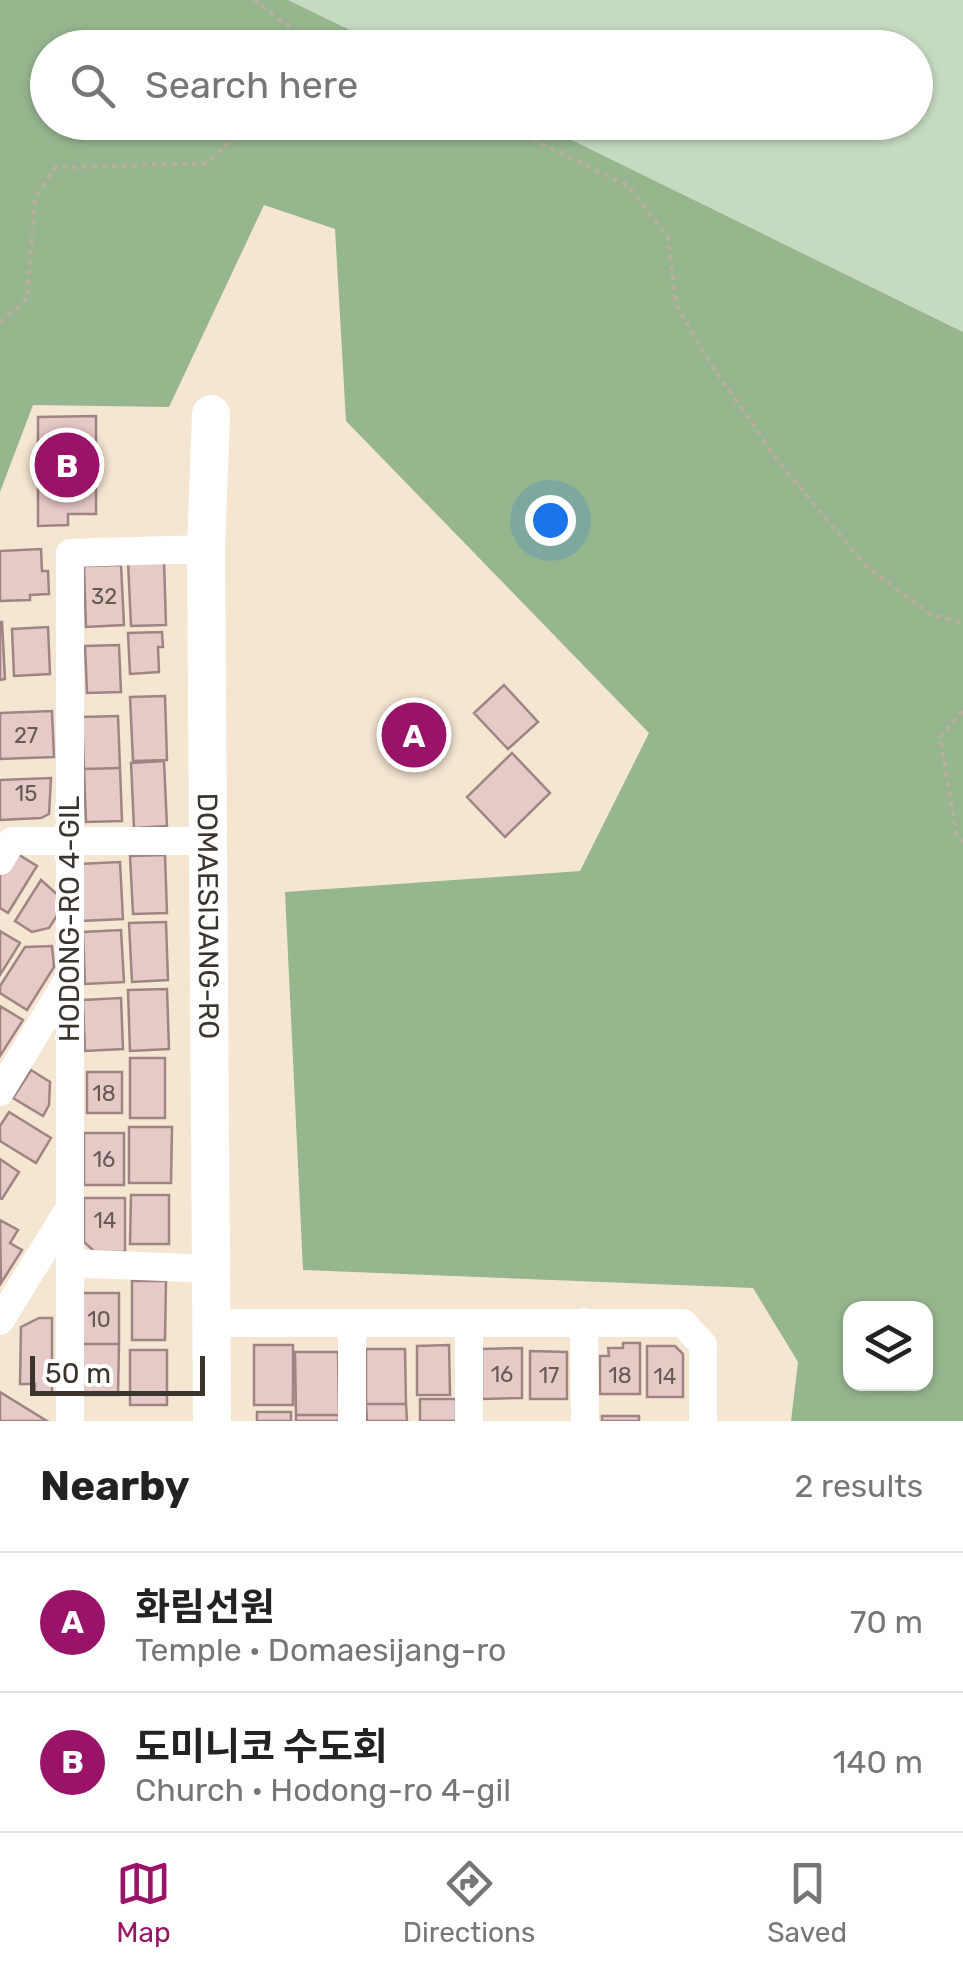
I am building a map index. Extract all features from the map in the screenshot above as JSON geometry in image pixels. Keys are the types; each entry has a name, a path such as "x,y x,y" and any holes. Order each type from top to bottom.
{"street":[{"name":"DOMAESIJANG-RO","path":"211,414 206,549 212,1421"},
{"name":"HODONG-RO 4-GIL","path":"70,1421 70,553 206,549"},
{"path":"0,861 12,841 208,841"},
{"path":"0,1092 68,979"},
{"path":"0,1321 70,1208"},
{"path":"70,1263 210,1269"},
{"path":"584,1322 584,1421"},
{"path":"211,1323 683,1324 702,1345 703,1421"},
{"path":"352,1324 352,1421"},
{"path":"469,1324 469,1421"}],"path":[{"path":"254,0 293,30"},
{"path":"0,322 26,299 34,197 55,168 208,163 230,140"},
{"path":"533,140 626,185 668,236 676,304 706,357 778,461 866,566 930,614 963,622"},
{"path":"963,710 940,737 957,837 963,842"}],"green space":[{"path":"0,0 288,0 350,30 30,30 30,140 572,140 963,332 963,1421 791,1421 798,1362 753,1288 303,1270 285,892 580,871 649,733 346,421 335,229 264,205 169,407 33,405 0,492"},
{"path":"288,0 963,0 963,332 572,140 933,140 933,30 350,30"}],"building":[{"path":"96,416 96,514 68,514 68,525 38,526 38,417"},
{"path":"41,549 42,571 48,571 49,594 30,595 30,600 0,601 0,551"},
{"path":"164,560 166,625 131,626 128,561"},
{"path":"121,565 124,625 86,627 84,566"},
{"path":"0,622 5,679 0,680"},
{"path":"48,627 50,674 14,676 12,629"},
{"path":"162,632 159,672 130,674 128,633"},
{"path":"119,645 121,692 87,693 85,646"},
{"path":"504,685 538,722 508,749 474,713"},
{"path":"165,696 167,760 133,761 130,697"},
{"path":"52,711 54,757 0,759 0,713"},
{"path":"118,716 120,768 84,769 82,717"},
{"path":"512,753 550,793 505,837 467,797"},
{"path":"164,761 167,826 134,828 131,763"},
{"path":"120,768 122,821 86,822 84,769"},
{"path":"51,778 49,814 0,820 0,780"},
{"path":"11,850 37,866 8,913 0,908 0,867"},
{"path":"165,855 167,913 133,914 130,856"},
{"path":"120,862 123,919 81,921 79,864"},
{"path":"41,880 59,896 58,914 49,928 32,932 15,921"},
{"path":"166,922 168,980 132,982 129,923"},
{"path":"121,930 124,982 85,984 83,932"},
{"path":"0,931 20,943 0,975"},
{"path":"52,946 54,967 27,1010 0,993 0,986 25,947"},
{"path":"167,989 169,1049 130,1051 128,990"},
{"path":"121,998 123,1049 85,1051 83,1000"},
{"path":"0,1006 23,1020 0,1056"},
{"path":"130,1058 165,1058 165,1118 130,1118"},
{"path":"31,1070 50,1082 49,1105 43,1116 13,1098"},
{"path":"87,1072 122,1072 122,1113 87,1113"},
{"path":"9,1112 51,1138 36,1163 0,1141 0,1126"},
{"path":"129,1127 172,1127 171,1183 129,1183"},
{"path":"84,1133 124,1133 124,1185 84,1185"},
{"path":"0,1159 19,1172 2,1199 0,1198"},
{"path":"131,1195 169,1195 169,1244 130,1244"},
{"path":"84,1198 125,1198 125,1252 95,1252 84,1242"},
{"path":"0,1220 18,1230 10,1243 22,1250 1,1283"},
{"path":"132,1281 166,1281 165,1340 132,1340"},
{"path":"80,1293 119,1293 119,1344 80,1344"},
{"path":"39,1318 52,1318 52,1394 35,1393 35,1384 20,1384 21,1327"},
{"path":"623,1343 640,1343 640,1394 600,1394 600,1356 609,1356 608,1348 623,1348"},
{"path":"80,1344 119,1344 118,1395 79,1395"},
{"path":"254,1345 293,1345 293,1405 254,1405"},
{"path":"449,1345 450,1395 417,1395 417,1346"},
{"path":"647,1346 675,1346 683,1354 683,1397 647,1397"},
{"path":"522,1348 522,1398 482,1399 482,1349"},
{"path":"366,1349 405,1349 406,1404 366,1404"},
{"path":"130,1350 167,1350 167,1405 130,1405"},
{"path":"530,1351 567,1352 567,1399 530,1399"},
{"path":"295,1352 338,1352 339,1415 296,1415"},
{"path":"0,1392 47,1421 0,1421"},
{"path":"420,1399 456,1399 456,1421 420,1421"},
{"path":"366,1404 406,1404 407,1421 367,1421"},
{"path":"257,1412 291,1412 291,1421 257,1421"},
{"path":"296,1415 339,1415 339,1421 296,1421"},
{"path":"602,1416 639,1416 639,1421 602,1421"}],"place":[{"name":"도미니코 수도회","path":"67,465"},
{"name":"화림선원","path":"414,735"}]}
